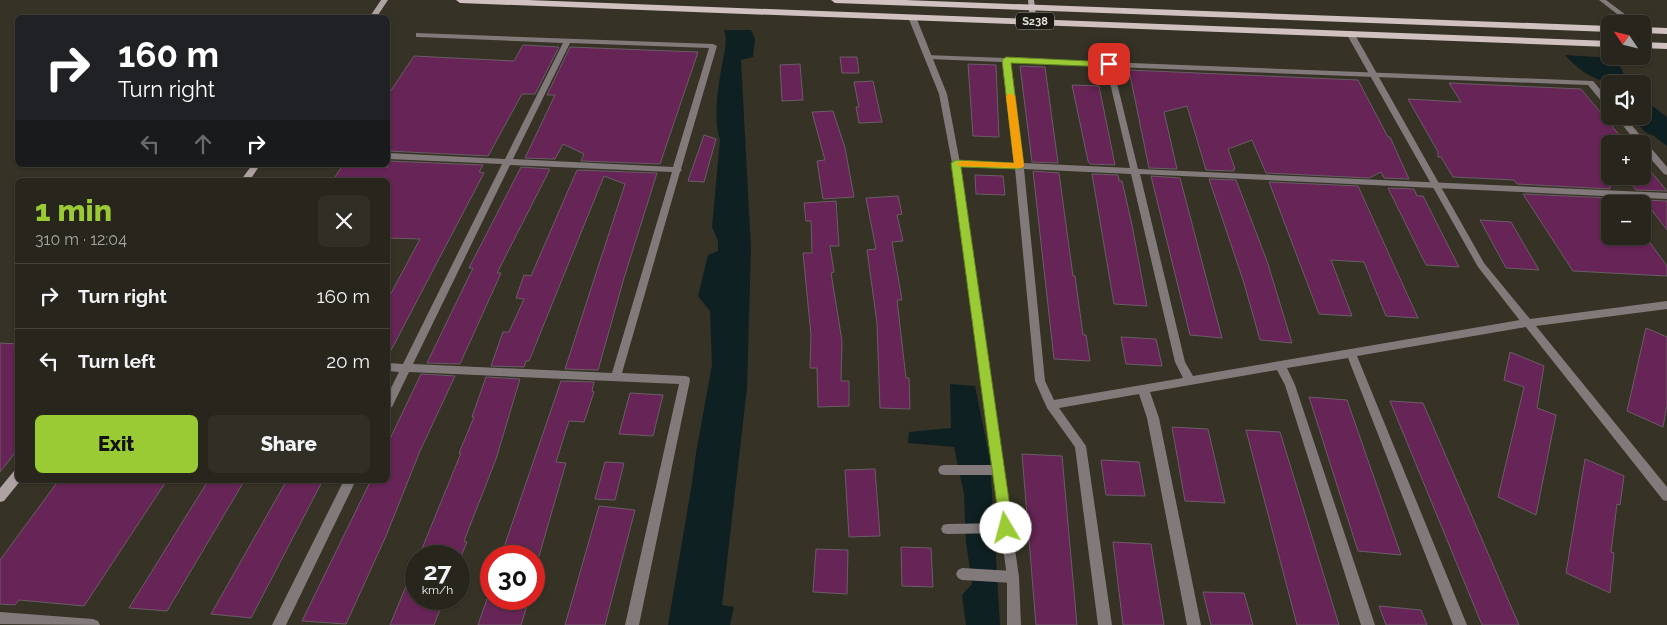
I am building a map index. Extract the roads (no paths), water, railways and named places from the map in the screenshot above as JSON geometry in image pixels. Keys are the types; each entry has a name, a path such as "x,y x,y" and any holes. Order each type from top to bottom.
{"main road":[{"name":"S238","path":"460,0 1601,44"},
{"name":"S238","path":"835,0 1031,4 1601,29"},
{"path":"1651,30 1667,31"},
{"path":"1651,45 1667,46"}],"street":[{"path":"374,15 385,0"},
{"path":"1602,0 1623,15"},
{"path":"1031,4 1034,21"},
{"path":"912,17 943,94 956,163 1013,576 1014,625"},
{"path":"1350,33 1481,265 1667,496"},
{"path":"418,35 713,46 616,377"},
{"path":"390,400 567,41"},
{"path":"929,57 1590,83 1601,96"},
{"path":"1006,60 1019,166 1040,381 1051,405 1080,446 1105,625"},
{"path":"1109,64 1180,362 1190,381"},
{"path":"1627,125 1667,172"},
{"path":"390,156 678,170"},
{"path":"956,163 1667,196"},
{"path":"246,178 255,167"},
{"path":"1051,405 1526,323 1667,305"},
{"path":"1351,353 1460,625"},
{"path":"1280,366 1290,385 1368,625"},
{"path":"390,367 685,380 632,625"},
{"path":"1143,389 1153,418 1194,625"},
{"path":"944,470 998,470"},
{"path":"0,497 15,479"},
{"path":"279,625 349,483"},
{"path":"947,529 1006,528"},
{"path":"962,574 1013,576"},
{"path":"0,618 93,625"}]}
